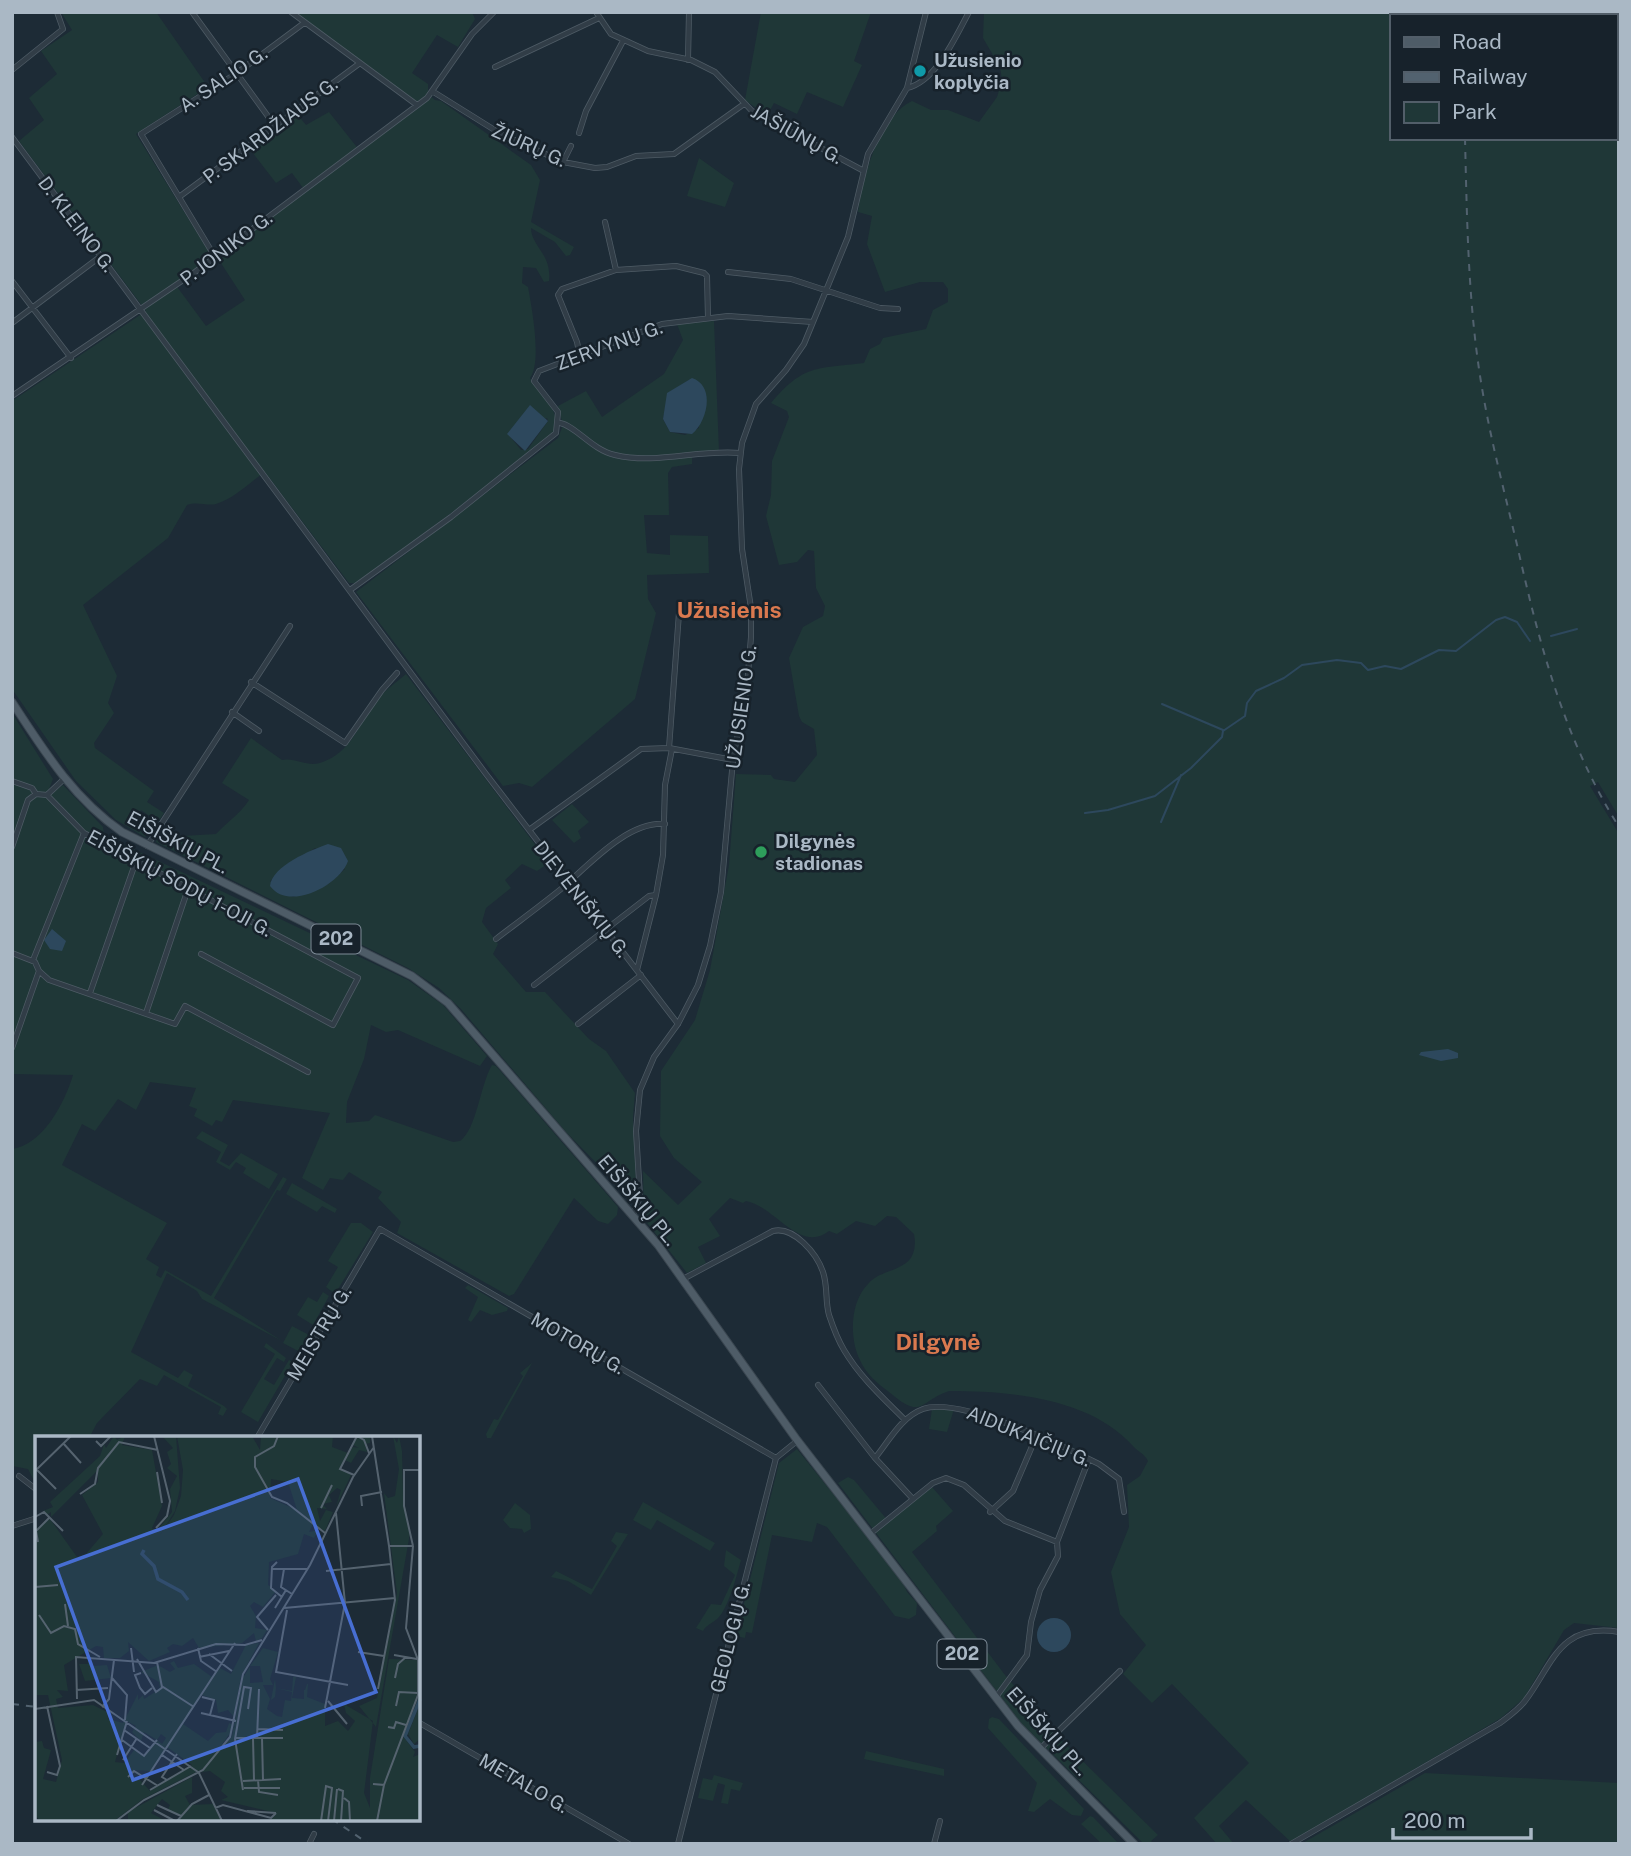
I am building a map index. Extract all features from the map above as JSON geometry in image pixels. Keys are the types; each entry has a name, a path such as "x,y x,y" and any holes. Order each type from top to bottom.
{"main road":[{"name":"EIŠIŠKIŲ PL.","path":"12,702 64,779 113,826 146,846 431,988 458,1013 632,1215 682,1279 797,1440 996,1698 1040,1749 1134,1844"}],"street":[{"path":"12,70 63,29 57,12"},
{"path":"202,12 194,15 275,126"},
{"path":"291,12 417,106"},
{"name":"P. JONIKO G.","path":"12,396 141,310 417,106 432,91 472,34 494,12"},
{"name":"JAŠIŪNŲ G.","path":"596,12 611,34 661,56 688,60 720,75 744,104 862,170"},
{"path":"688,60 689,12"},
{"name":"UŽUSIENIO G.","path":"632,1215 639,1197 638,1097 648,1067 678,1024 702,975 718,914 733,760 747,686 751,637 751,608 741,549 740,453 753,408 798,356 813,322 848,237 862,170 875,138 907,88 926,12"},
{"path":"907,88 933,70 969,12"},
{"path":"495,67 599,18"},
{"name":"A. SALIO G.","path":"179,197 141,134 237,73 304,23"},
{"path":"579,133 586,111 623,41"},
{"name":"P. SKARDŽIAUS G.","path":"179,197 360,63"},
{"name":"ŽIŪRŲ G.","path":"432,91 490,129 563,162 600,168 636,156 667,156 680,151 744,104"},
{"name":"D. KLEINO G.","path":"12,137 349,590"},
{"path":"563,162 571,146"},
{"path":"179,197 215,257"},
{"path":"606,222 616,270"},
{"path":"12,324 102,256"},
{"path":"580,356 578,342 558,295 562,289 616,270 676,266 707,276 708,318"},
{"path":"728,272 791,279 880,308 898,309"},
{"path":"12,281 71,358"},
{"name":"ZERVYNŲ G.","path":"559,420 555,406 536,385 534,377 547,368 650,327 708,318 749,316 813,322"},
{"path":"349,590 553,437 559,420 588,444 627,458 740,453"},
{"name":"DIEVENIŠKIŲ G.","path":"349,590 678,1024"},
{"path":"578,1024 639,973 656,895 665,824 665,785 679,613"},
{"path":"146,846 290,626"},
{"path":"251,682 345,743 397,673"},
{"path":"232,712 259,731"},
{"path":"529,830 632,753 646,748 670,748 733,760"},
{"path":"12,847 28,800 36,794 47,795 64,779"},
{"path":"12,781 34,789 36,794"},
{"name":"EIŠIŠKIŲ SODŲ 1-OJI G.","path":"47,795 83,833 358,978 333,1025 201,954"},
{"path":"496,939 599,853 647,824 665,824"},
{"path":"33,960 83,833"},
{"path":"90,993 136,861"},
{"path":"146,1013 188,890"},
{"path":"534,985 649,896 656,895"},
{"path":"12,953 33,960 39,971 49,980 175,1024 185,1006 308,1072"},
{"path":"12,1048 39,971"},
{"name":"MEISTRŲ G.","path":"258,1436 380,1229"},
{"name":"MOTORŲ G.","path":"380,1229 776,1458"},
{"path":"682,1279 773,1231 783,1231 798,1239 809,1248 823,1270 829,1315 844,1351 876,1391 905,1420"},
{"path":"817,1385 913,1499"},
{"name":"AIDUKAIČIŲ G.","path":"876,1458 905,1420 936,1406 961,1408 1089,1459 1119,1479 1124,1512"},
{"path":"990,1512 1013,1491 1036,1437"},
{"path":"776,1458 797,1440"},
{"name":"GEOLOGŲ G.","path":"678,1844 776,1458"},
{"path":"996,1698 1027,1655 1031,1622 1040,1590 1058,1556 1057,1542 1089,1459"},
{"path":"19,1476 35,1488"},
{"path":"870,1534 941,1479 952,1479 964,1485 990,1512 1057,1542"},
{"path":"12,1526 35,1519"},
{"path":"1291,1844 1500,1723 1524,1702 1544,1667 1562,1647 1595,1631 1619,1632"},
{"path":"1040,1749 1120,1671"},
{"name":"METALO G.","path":"420,1723 629,1844"},
{"path":"934,1844 940,1821"},
{"path":"309,1844 314,1834"}],"green space":[{"path":"61,12 156,12 208,87 136,134 212,257 175,284 206,326 245,300 217,257 306,192 292,173 276,183 249,148 296,113 306,125 329,112 360,151 420,107 295,12 472,12 475,19 458,47 437,35 412,73 428,84 428,94 435,100 441,101 531,165 540,180 531,222 574,247 570,255 566,256 555,242 531,228 534,240 545,257 549,281 544,282 536,268 523,267 522,283 528,287 536,348 534,370 530,378 555,414 556,430 458,508 357,583 349,583 265,472 223,502 187,505 168,538 83,605 117,676 108,703 114,713 94,743 95,748 154,791 147,802 164,813 158,822 141,810 134,823 150,832 145,837 116,820 76,781 12,689 12,401 146,311 19,141 44,120 29,98 57,74 41,51 72,30","holes":["547,418 548,421 528,449 521,450 508,434"]},
{"path":"761,12 871,12 854,61 862,65 843,107 807,92 797,114 774,103 767,116 745,100"},
{"path":"984,12 1619,12 1619,817 1598,782 1590,786 1619,834 1619,1628 1574,1623 1564,1630 1524,1698 1501,1718 1291,1842 1246,1800 1219,1826 1234,1844 1217,1844 1194,1818 1249,1763 1172,1684 1152,1703 1123,1674 1146,1645 1120,1614 1111,1572 1129,1527 1127,1485 1140,1476 1148,1461 1143,1454 1095,1417 1048,1400 998,1393 949,1391 915,1407 900,1401 876,1382 862,1365 856,1351 853,1320 858,1300 868,1284 876,1277 906,1263 913,1254 914,1234 896,1217 887,1216 875,1226 856,1221 837,1234 829,1231 818,1237 808,1237 788,1227 757,1205 730,1198 709,1219 720,1236 698,1247 706,1263 687,1273 644,1219 643,1171 678,1205 702,1182 674,1158 660,1136 661,1071 695,1020 710,970 729,865 736,774 771,775 774,779 795,782 817,755 814,729 802,722 799,716 789,658 803,627 823,616 825,606 816,588 814,551 808,550 797,562 779,565 766,516 771,495 772,461 789,417 787,411 771,403 802,375 822,368 864,363 870,349 880,344 883,338 926,329 933,310 948,302 948,289 943,282 920,282 885,292 867,244 872,216 858,212 864,183 881,134 900,109 912,101 931,110 948,110 979,122 997,97 1002,80 1000,67 983,38"},
{"path":"699,158 734,183 725,207 687,196"},
{"path":"714,321 719,452 692,453 692,464 672,467 668,473 669,515 644,515 647,553 670,555 670,535 708,536 709,573 647,575 648,599 656,613 635,699 532,787 519,783 503,786 356,592 558,438 563,425 558,406 586,391 602,417 664,374 683,340 677,324","holes":["689,380 699,428 685,435 670,432 663,419 668,393"]},
{"path":"406,674 549,863 537,871 522,864 505,880 511,888 486,908 482,922 498,944 493,954 526,992 545,992 589,1039 606,1051 635,1093 633,1117 636,1184 632,1190 626,1192 620,1187 566,1132 461,1009 439,988 408,968 156,842 159,831 166,830 182,836 216,834 242,809 249,800 222,783 251,738 282,760 320,763 347,745 377,700","holes":["315,848 345,869 328,884 293,897 270,881"]},
{"path":"12,713 53,779 49,789 52,793 63,785 103,827 104,835 408,980 443,1005 487,1056 480,1066 398,1030 386,1032 371,1025 364,1059 347,1102 346,1123 369,1121 375,1115 453,1142 460,1141 470,1127 492,1065 496,1066 618,1207 617,1215 608,1224 598,1221 574,1198 514,1294 509,1296 397,1233 401,1222 378,1198 382,1192 349,1172 343,1180 330,1178 323,1190 302,1178 330,1113 233,1100 222,1122 216,1120 212,1126 194,1116 197,1109 189,1106 196,1088 150,1082 136,1110 118,1099 95,1131 82,1124 62,1165 167,1223 146,1259 159,1267 156,1275 161,1278 165,1270 211,1296 283,1177 287,1179 280,1191 277,1190 214,1298 282,1341 202,1299 197,1291 167,1273 131,1352 178,1378 184,1370 193,1375 188,1386 224,1406 227,1409 223,1416 218,1414 221,1407 164,1375 157,1386 140,1379 97,1423 90,1436 35,1436 35,1483 28,1469 12,1466 12,1149 23,1146 43,1131 58,1109 73,1075 12,1074"},
{"path":"572,804 589,822 578,831 581,838 574,843 552,820"},
{"path":"202,1131 228,1145 220,1161 229,1166 241,1153 278,1174 269,1189 243,1173 246,1168 236,1162 230,1170 216,1162 221,1152 196,1138"},
{"path":"292,1183 337,1209 335,1213 322,1206 317,1212 286,1194"},
{"path":"351,1223 361,1223 373,1232 335,1294 326,1287 338,1267 328,1261"},
{"path":"468,1285 508,1308 507,1311 492,1315 480,1310 471,1322 468,1320 478,1297 465,1288"},
{"path":"323,1292 329,1296 313,1325 297,1315 308,1297 317,1302"},
{"path":"292,1326 309,1335 300,1352 283,1343"},
{"path":"266,1343 286,1358 284,1362 277,1358 264,1379 274,1385 289,1360 293,1362 258,1422 241,1412 275,1354 264,1347"},
{"path":"532,1363 491,1438 487,1438 486,1434 494,1419 498,1420 523,1376 520,1373"},
{"path":"932,1409 954,1409 947,1432 929,1429"},
{"path":"797,1449 901,1578 907,1592 917,1603 916,1615 909,1619 895,1616 827,1527 817,1523 812,1542 772,1535 752,1633 746,1632 745,1638 736,1636 779,1463"},
{"path":"848,1477 854,1480 889,1522 932,1487 953,1511 936,1526 937,1531 912,1552 1005,1675 1057,1736 1158,1835 1151,1841 1154,1844 1144,1844 1021,1723 838,1483"},
{"path":"643,1502 715,1543 710,1551 657,1520 651,1530 633,1520"},
{"path":"515,1503 530,1515 531,1529 524,1533 522,1529 510,1528 503,1520"},
{"path":"616,1532 628,1534 591,1595 568,1581 551,1577 556,1571 592,1589 617,1546 611,1541"},
{"path":"726,1550 741,1560 722,1613 703,1631 696,1628 711,1604 721,1605 735,1575 724,1566"},
{"path":"989,1719 999,1719 1084,1809 1081,1816 1072,1815 1050,1799 1034,1812 1028,1811 1037,1783 988,1728"},
{"path":"866,1751 944,1769 944,1776 864,1759"},
{"path":"1425,1773 1619,1783 1619,1844 1301,1844"},
{"path":"714,1775 743,1783 740,1791 731,1789 728,1804 721,1803 725,1785 718,1783 713,1801 698,1798 703,1778 712,1780"},
{"path":"1090,1816 1119,1844 1102,1844 1081,1824"}],"water":[{"path":"692,378 700,382 707,396 702,421 692,434 670,432 663,419 667,393"},
{"path":"530,405 548,421 525,451 507,434"},
{"path":"328,844 341,848 348,861 335,879 301,896 278,893 270,886 272,879 285,866"},
{"path":"52,929 66,941 62,951 50,949 44,940"},
{"path":"1448,1049 1458,1053 1458,1058 1441,1061 1419,1055 1421,1052"},
{"path":"1054,1618 1066,1623 1071,1635 1066,1647 1054,1652 1042,1647 1037,1635 1042,1623"}],"waterway":[{"path":"1085,813 1108,810 1155,796 1191,768 1222,737 1223,731 1245,716 1247,703 1256,691 1284,678 1302,665 1337,660 1361,663 1368,670 1385,666 1401,669 1439,650 1456,651 1496,620 1505,617 1517,622 1530,641"},
{"path":"1551,636 1577,629"},
{"path":"1162,704 1223,730"},
{"path":"1161,822 1181,775"}],"railway":[{"path":"1465,140 1473,322 1493,445 1535,622 1556,692 1584,761 1619,827"},
{"path":"12,1704 35,1707"},
{"path":"335,1821 369,1844"}],"place":[{"name":"Užusienio koplyčia","path":"920,71"},
{"name":"Dilgynės stadionas","path":"761,852"}],"district":[{"name":"Užusienis","path":"729,610"},
{"name":"Dilgynė","path":"938,1342"}]}
